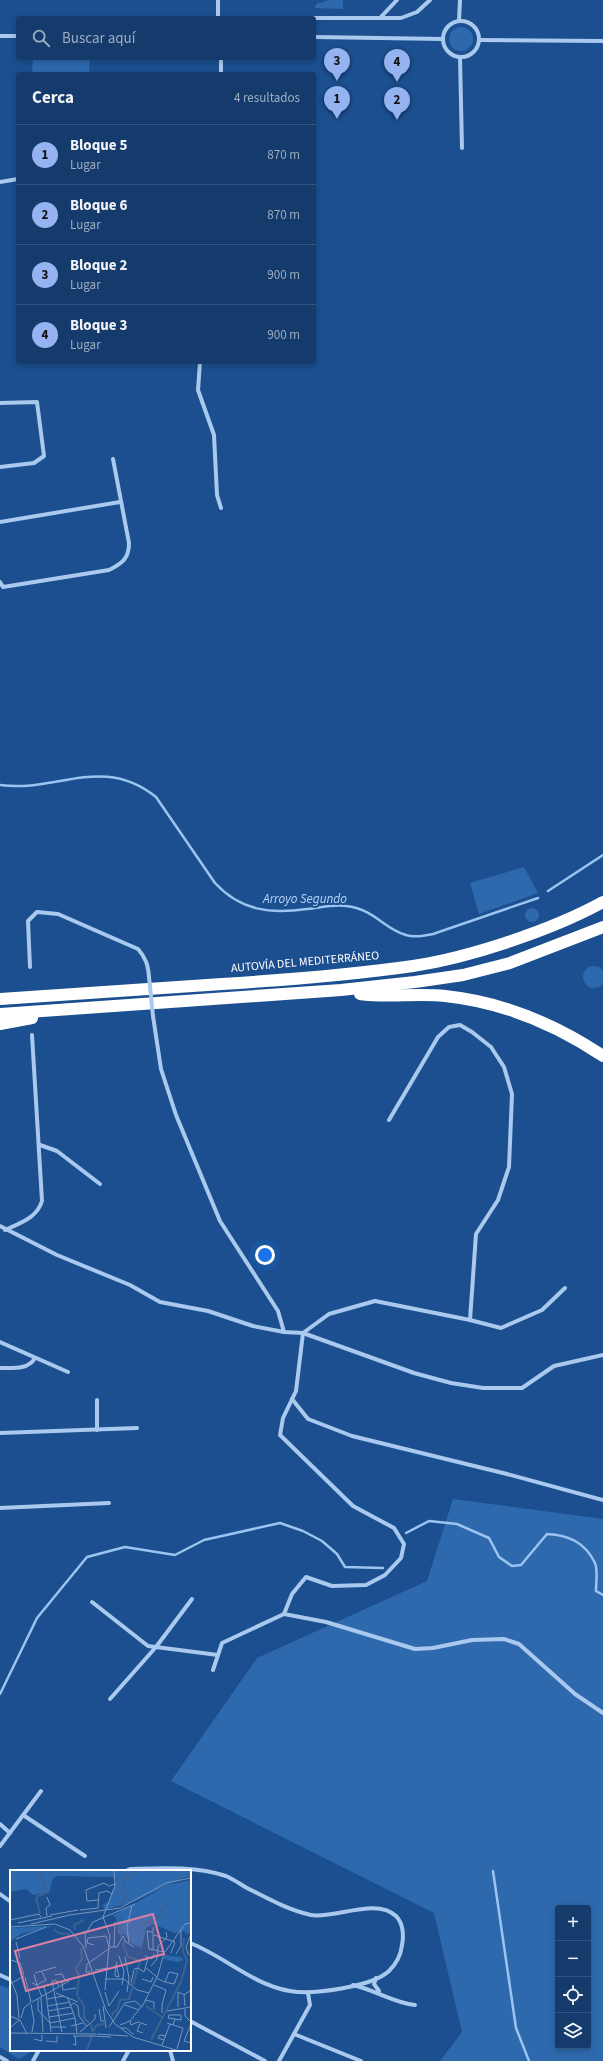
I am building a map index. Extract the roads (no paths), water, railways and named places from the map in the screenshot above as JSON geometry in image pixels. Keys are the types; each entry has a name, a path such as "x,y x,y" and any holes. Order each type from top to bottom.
{"highway":[{"name":"AUTOVÍA DEL MEDITERRÁNEO","path":"0,999 276,980 404,966 461,955 507,941 573,916 603,902"},
{"path":"0,1014 341,990 449,977 510,963 603,927"},
{"path":"341,990 368,995 445,996 493,1005 552,1025 603,1056"},
{"path":"0,994 22,998"},
{"path":"0,1024 71,1009"}],"street":[{"path":"217,16 218,0"},
{"path":"380,18 397,0"},
{"path":"316,18 401,18 417,12 430,0"},
{"path":"459,21 460,0"},
{"path":"459,21 471,24 476,28 479,40 478,46 471,54 460,57 455,56 446,50 443,39 446,29 450,25 459,21"},
{"path":"0,36 16,36"},
{"path":"316,37 443,39"},
{"path":"479,40 603,41"},
{"path":"460,57 462,148"},
{"path":"221,60 221,72"},
{"path":"0,182 16,179"},
{"path":"200,364 198,387 215,441 217,495 221,508"},
{"path":"0,403 37,402 44,456 34,463 0,467"},
{"path":"0,582 3,587 109,570 117,566 129,554 129,543 113,459"},
{"path":"0,522 120,502"},
{"path":"30,967 28,921 37,912 58,914 138,949 144,955 148,966 153,1016 161,1069 176,1115 217,1214 278,1311 284,1332"},
{"path":"389,1120 438,1037 449,1027 460,1025 472,1032 491,1047 504,1067 512,1094 509,1167 498,1200 476,1234 470,1320"},
{"path":"5,1230 33,1216 40,1208 42,1201 40,1145 32,1036"},
{"path":"40,1145 56,1151 100,1184"},
{"path":"0,1226 5,1230 57,1255 130,1285 160,1302 208,1311 253,1326 284,1332 303,1333 414,1373 451,1383 483,1388 522,1388 554,1366 603,1354"},
{"path":"284,1614 292,1594 306,1577 332,1586 366,1585 385,1575 401,1558 404,1544 394,1528 353,1506 280,1435 283,1418 296,1391 303,1333 329,1314 375,1301 470,1320 501,1328 542,1310 565,1288"},
{"path":"0,1342 68,1372"},
{"path":"0,1368 22,1367 32,1363 35,1358"},
{"path":"292,1399 308,1419 352,1436 506,1474 603,1500"},
{"path":"97,1400 97,1430"},
{"path":"0,1433 137,1428"},
{"path":"0,1508 109,1504"},
{"path":"110,1699 156,1647 192,1599"},
{"path":"92,1602 148,1646 218,1655"},
{"path":"213,1670 222,1643 284,1614 326,1622 376,1639 415,1649 472,1640 504,1639 519,1644 575,1694 603,1713"},
{"path":"0,1846 41,1791"},
{"path":"23,1815 85,1856"},
{"path":"0,1824 10,1833"},
{"path":"128,1870 190,1868 227,1876 294,1911 313,1915 371,1908 385,1910 396,1917 400,1922 403,1942 394,1965 388,1971 376,1978 353,1985 308,1994 288,1991 264,1983 191,1944"},
{"path":"0,1894 10,1901"},
{"path":"0,1975 10,1980"},
{"path":"376,1978 375,1988 382,1994"},
{"path":"353,1985 382,1994 400,2002 415,2004"},
{"path":"279,2061 310,2005 308,1994"},
{"path":"191,2022 265,2061"},
{"path":"294,2034 361,2061"},
{"path":"33,2061 38,2051"},
{"path":"123,2061 128,2051"},
{"path":"170,2051 173,2061"},
{"path":"0,2056 7,2061"}],"waterway":[{"name":"Arroyo Segundo","path":"0,785 21,786 98,776 117,778 136,784 156,797 215,883 235,900 257,908 281,911 346,906 364,911 398,932 416,937 433,934 538,898"},
{"name":"Arroyo Segundo","path":"548,891 603,855"},
{"path":"406,1533 429,1521 457,1524 489,1538 499,1557 512,1566 521,1565 547,1534 569,1538 581,1545 591,1556 595,1563 596,1569 596,1591 603,1595"},
{"path":"0,1694 37,1618 87,1557 125,1547 175,1555 204,1540 280,1523 303,1531 322,1541 337,1554 345,1567 383,1568"},
{"path":"493,1871 516,2028 529,2061"}],"place":[{"name":"Bloque 2","path":"337,81"},
{"name":"Bloque 3","path":"397,82"},
{"name":"Bloque 5","path":"337,119"},
{"name":"Bloque 6","path":"397,120"}]}
